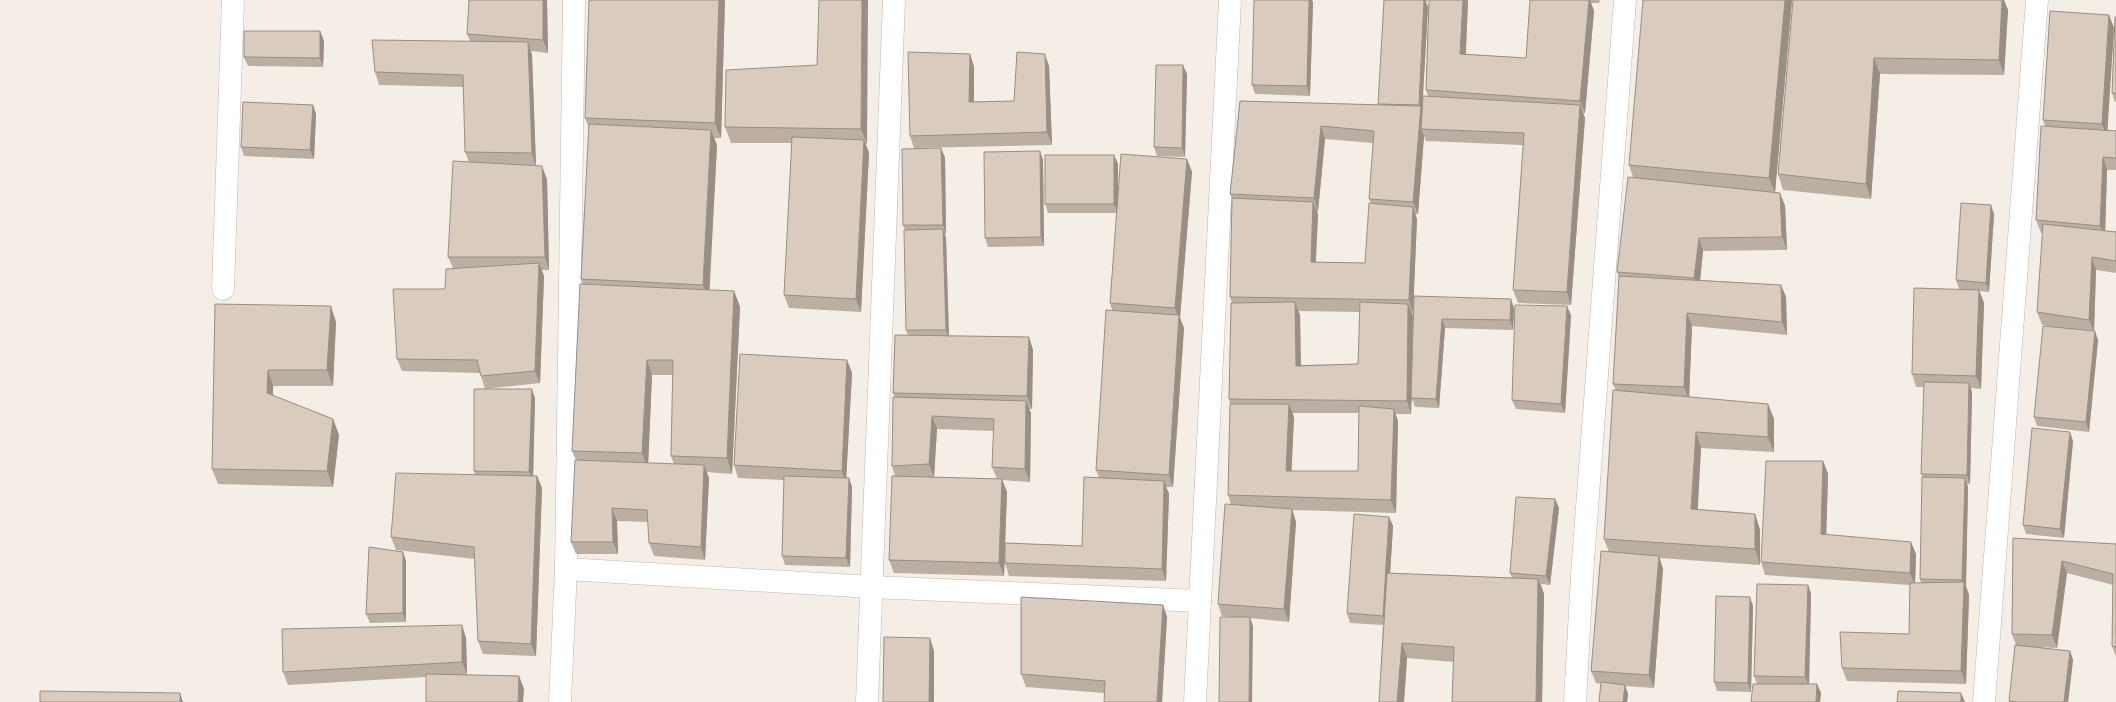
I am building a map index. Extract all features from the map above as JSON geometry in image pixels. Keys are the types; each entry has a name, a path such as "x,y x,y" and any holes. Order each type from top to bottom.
{"street":[{"path":"223,289 233,0"},
{"path":"560,702 566,569 574,0"},
{"path":"867,702 894,0"},
{"path":"1196,702 1230,0"},
{"path":"1575,702 1582,575 1625,0"},
{"path":"1984,702 2037,0"},
{"path":"566,569 872,586 1200,601"}],"building":[{"path":"469,0 543,0 543,40 467,34"},
{"path":"589,0 719,0 715,123 585,118"},
{"path":"819,0 862,0 861,129 725,127 726,70 817,65"},
{"path":"1254,0 1309,0 1307,86 1252,85"},
{"path":"1384,0 1424,0 1419,105 1378,104"},
{"path":"1429,0 1463,0 1460,54 1526,58 1530,0 1589,0 1580,101 1426,90"},
{"path":"1643,0 1785,0 1769,178 1629,165"},
{"path":"1793,0 2002,0 1999,60 1874,58 1866,184 1778,174"},
{"path":"2050,11 2109,15 2102,124 2043,120"},
{"path":"2115,17 2116,93 2112,93"},
{"path":"244,31 320,31 320,58 244,57"},
{"path":"372,40 528,42 532,153 465,152 463,75 375,72"},
{"path":"908,52 970,54 969,102 1014,101 1017,52 1045,54 1047,132 910,136"},
{"path":"1156,65 1183,65 1182,148 1154,147"},
{"path":"1423,96 1580,105 1567,292 1513,290 1524,133 1421,129"},
{"path":"1240,101 1421,106 1413,202 1369,199 1374,131 1321,126 1314,198 1230,194"},
{"path":"243,102 313,105 310,150 241,147"},
{"path":"589,124 711,130 703,285 581,279"},
{"path":"2041,126 2116,131 2116,158 2103,157 2100,226 2036,220"},
{"path":"792,137 864,140 856,299 784,295"},
{"path":"941,148 943,225 903,225 902,149"},
{"path":"1040,151 1041,237 985,238 984,152"},
{"path":"1121,154 1187,159 1175,308 1110,303"},
{"path":"1045,155 1114,155 1114,204 1045,204"},
{"path":"453,161 542,166 545,257 448,257"},
{"path":"1628,177 1780,193 1782,237 1699,238 1694,278 1617,272"},
{"path":"1232,198 1313,202 1311,262 1365,263 1369,203 1413,207 1409,300 1230,297"},
{"path":"1961,203 1991,205 1986,283 1956,280"},
{"path":"2043,224 2116,232 2116,261 2092,257 2089,320 2037,312"},
{"path":"943,229 946,330 906,330 904,230"},
{"path":"539,263 535,371 481,376 477,360 397,359 393,289 445,289 446,269"},
{"path":"1619,276 1781,285 1782,322 1687,313 1684,387 1613,384"},
{"path":"580,284 734,291 727,458 671,456 673,360 647,360 642,453 572,451"},
{"path":"1914,288 1979,290 1976,376 1912,374"},
{"path":"1414,296 1511,299 1510,320 1442,319 1436,399 1411,398"},
{"path":"1295,302 1296,366 1358,364 1360,302 1408,304 1407,401 1229,399 1231,303"},
{"path":"215,304 331,306 327,370 268,370 267,393 333,419 327,471 212,469"},
{"path":"1515,305 1567,306 1561,404 1512,400"},
{"path":"1106,310 1179,315 1169,475 1096,470"},
{"path":"2043,326 2095,331 2086,422 2034,417"},
{"path":"895,335 1029,337 1027,396 893,393"},
{"path":"740,354 847,360 842,471 734,465"},
{"path":"1924,382 1969,383 1967,475 1921,474"},
{"path":"474,389 532,389 529,472 474,471"},
{"path":"1613,390 1768,404 1768,437 1696,432 1691,509 1755,514 1755,549 1604,539"},
{"path":"893,397 1026,401 1025,469 992,467 994,419 932,416 929,464 892,466"},
{"path":"1230,404 1289,404 1286,471 1358,471 1359,406 1394,409 1391,500 1228,495"},
{"path":"2032,428 2070,432 2060,529 2023,525"},
{"path":"575,460 704,465 701,547 649,543 647,510 612,508 613,542 571,542"},
{"path":"1766,461 1823,461 1821,534 1911,542 1910,573 1761,562"},
{"path":"396,473 537,476 531,644 478,641 474,547 391,537"},
{"path":"784,476 849,478 846,558 782,556"},
{"path":"892,476 1002,479 999,563 889,560"},
{"path":"1084,477 1164,481 1162,569 1005,563 1005,543 1082,546"},
{"path":"1922,477 1965,478 1962,580 1920,579"},
{"path":"1516,497 1555,499 1546,576 1510,573"},
{"path":"1225,504 1292,509 1284,609 1218,604"},
{"path":"1354,514 1389,517 1383,616 1347,613"},
{"path":"2013,538 2116,544 2116,647 2112,646 2113,574 2062,561 2052,635 2012,634"},
{"path":"369,547 403,552 403,613 366,614"},
{"path":"1601,551 1659,556 1649,675 1591,671"},
{"path":"1387,573 1538,579 1536,702 1452,702 1454,647 1402,643 1397,702 1379,702"},
{"path":"1964,582 1961,671 1842,668 1840,632 1909,634 1910,583"},
{"path":"1757,584 1808,585 1805,677 1754,676"},
{"path":"1716,596 1750,597 1748,683 1714,682"},
{"path":"1021,597 1163,605 1157,702 1104,702 1105,681 1021,674"},
{"path":"1220,617 1250,617 1249,702 1219,702"},
{"path":"462,625 462,662 283,672 282,629"},
{"path":"884,637 930,638 929,702 883,702"},
{"path":"2015,645 2070,651 2064,702 2009,701"},
{"path":"426,674 519,676 518,702 426,702"},
{"path":"1601,682 1625,685 1623,702 1599,702"},
{"path":"1753,684 1817,684 1816,702 1751,702"},
{"path":"40,691 180,693 180,702 40,702"},
{"path":"1898,691 1961,693 1961,702 1897,702"}]}
